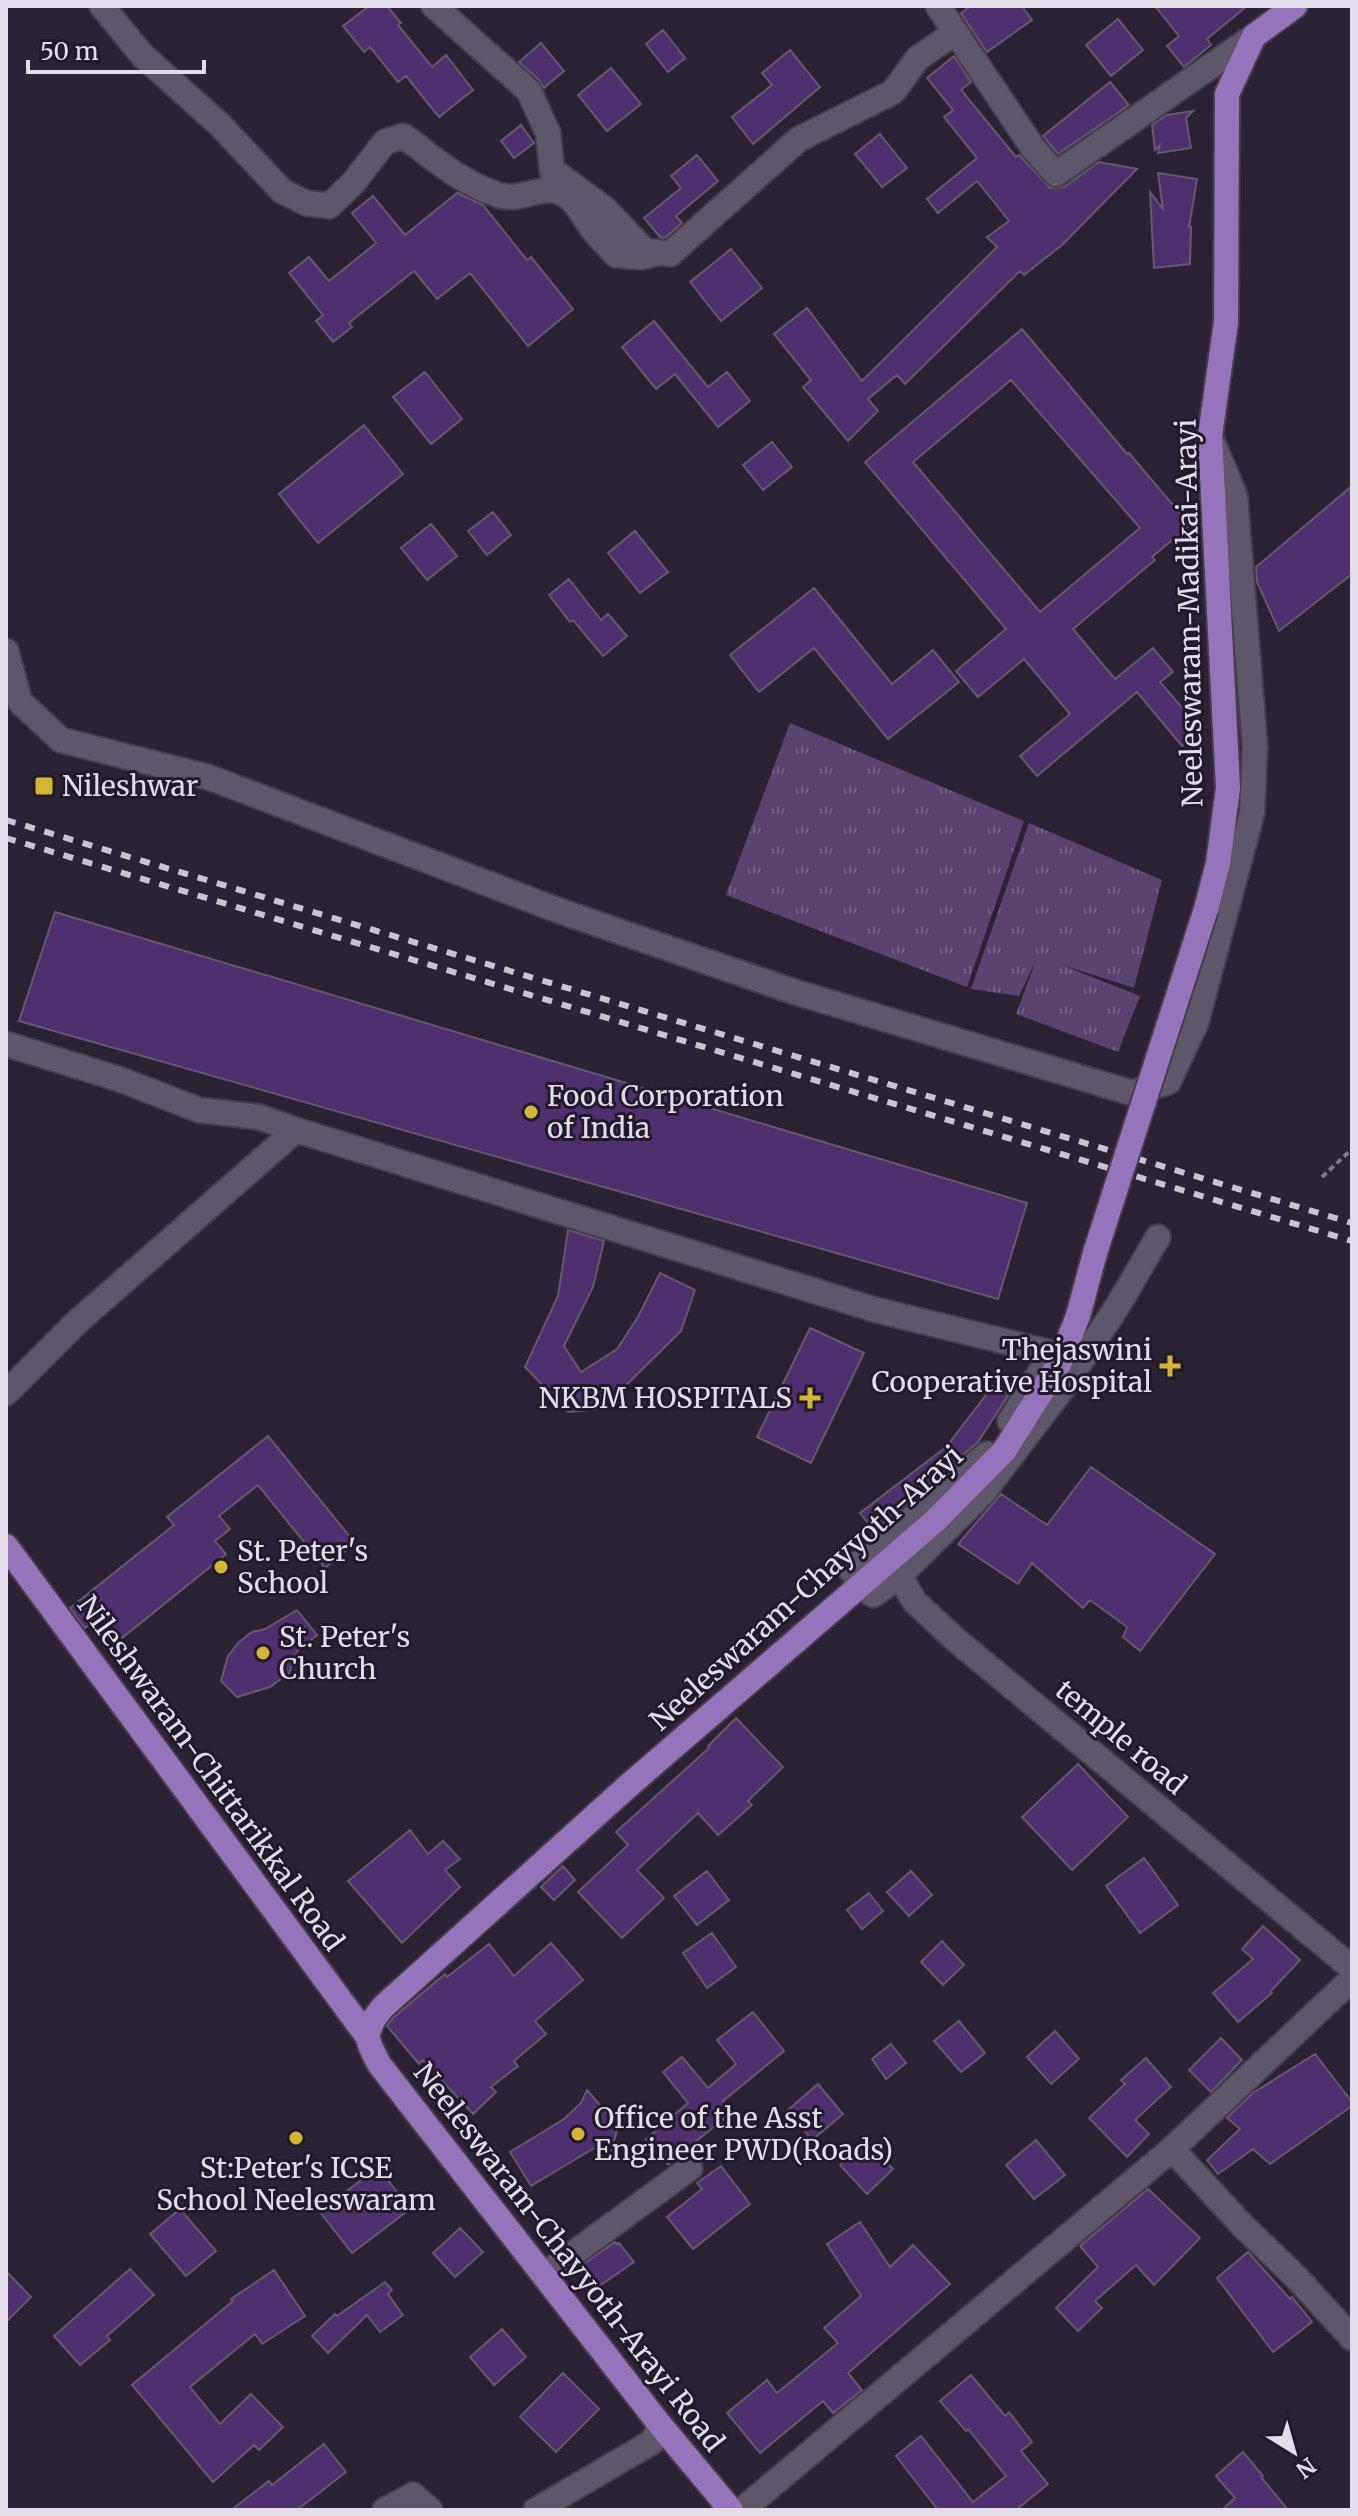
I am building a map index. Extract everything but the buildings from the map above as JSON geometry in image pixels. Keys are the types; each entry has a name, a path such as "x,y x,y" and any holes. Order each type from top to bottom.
{"main road":[{"name":"Neeleswaram-Madikai-Arayi","path":"1206,909 1218,863 1228,788 1210,436 1226,322 1227,94 1254,36 1295,6"},
{"name":"Neeleswaram-Chayyoth-Arayi","path":"367,2036 373,2020 383,2007 627,1787 936,1520 1004,1451 1059,1364 1078,1316 1095,1253 1206,909"},
{"name":"Nileshwaram-Chittarikkal Road","path":"6,1546 367,2036"},
{"name":"Neeleswaram-Chayyoth-Arayi Road","path":"367,2036 379,2064 661,2426 731,2510"}],"street":[{"path":"102,6 142,55 220,125 282,191 306,203 329,206 353,183 385,142 403,136 462,178 500,196 524,197 543,189 563,193 581,209 592,229 616,255 641,257 663,253"},
{"path":"434,6 529,91 548,133 552,170 605,209 644,250 670,254 799,139 893,92 918,58 956,32"},
{"path":"938,6 1033,148 1056,174 1254,36"},
{"path":"6,651 20,702 61,740 208,777 557,910 780,987 1132,1093 1168,1082 1196,1023 1252,813 1255,747 1235,496 1210,436"},
{"path":"6,1044 119,1079 199,1110 259,1117 876,1310 1052,1353 993,1449 851,1570 873,1595 899,1576 983,1493 1065,1385 1117,1307 1158,1237"},
{"path":"6,1393 76,1323 296,1130"},
{"name":"temple road","path":"899,1576 915,1602 956,1640 1352,1968"},
{"path":"742,2510 1172,2149 1352,1979"},
{"path":"1172,2149 1352,2338"},
{"path":"544,2275 690,2168"},
{"path":"536,2510 652,2442 661,2426"},
{"path":"385,2510 413,2495 430,2510"}],"path":[{"path":"1322,1177 1352,1149"}],"green space":[{"path":"790,723 1024,821 967,987 726,895"},
{"path":"1029,823 1162,880 1134,988 1059,964 1140,996 1118,1052 1016,1014 1037,958 1019,996 971,989"}],"railway":[{"path":"6,820 1352,1223"},
{"path":"6,838 1352,1241"}],"place":[{"name":"Nileshwar","path":"44,786"},
{"name":"Food Corporation of India","path":"531,1112"},
{"name":"Thejaswini Cooperative Hospital","path":"1170,1366"},
{"name":"NKBM HOSPITALS","path":"810,1398"},
{"name":"St. Peter's School","path":"221,1567"},
{"name":"St. Peter's Church","path":"263,1653"},
{"name":"Office of the Asst Engineer PWD(Roads)","path":"578,2134"},
{"name":"St:Peter's ICSE School Neeleswaram","path":"296,2138"}]}
